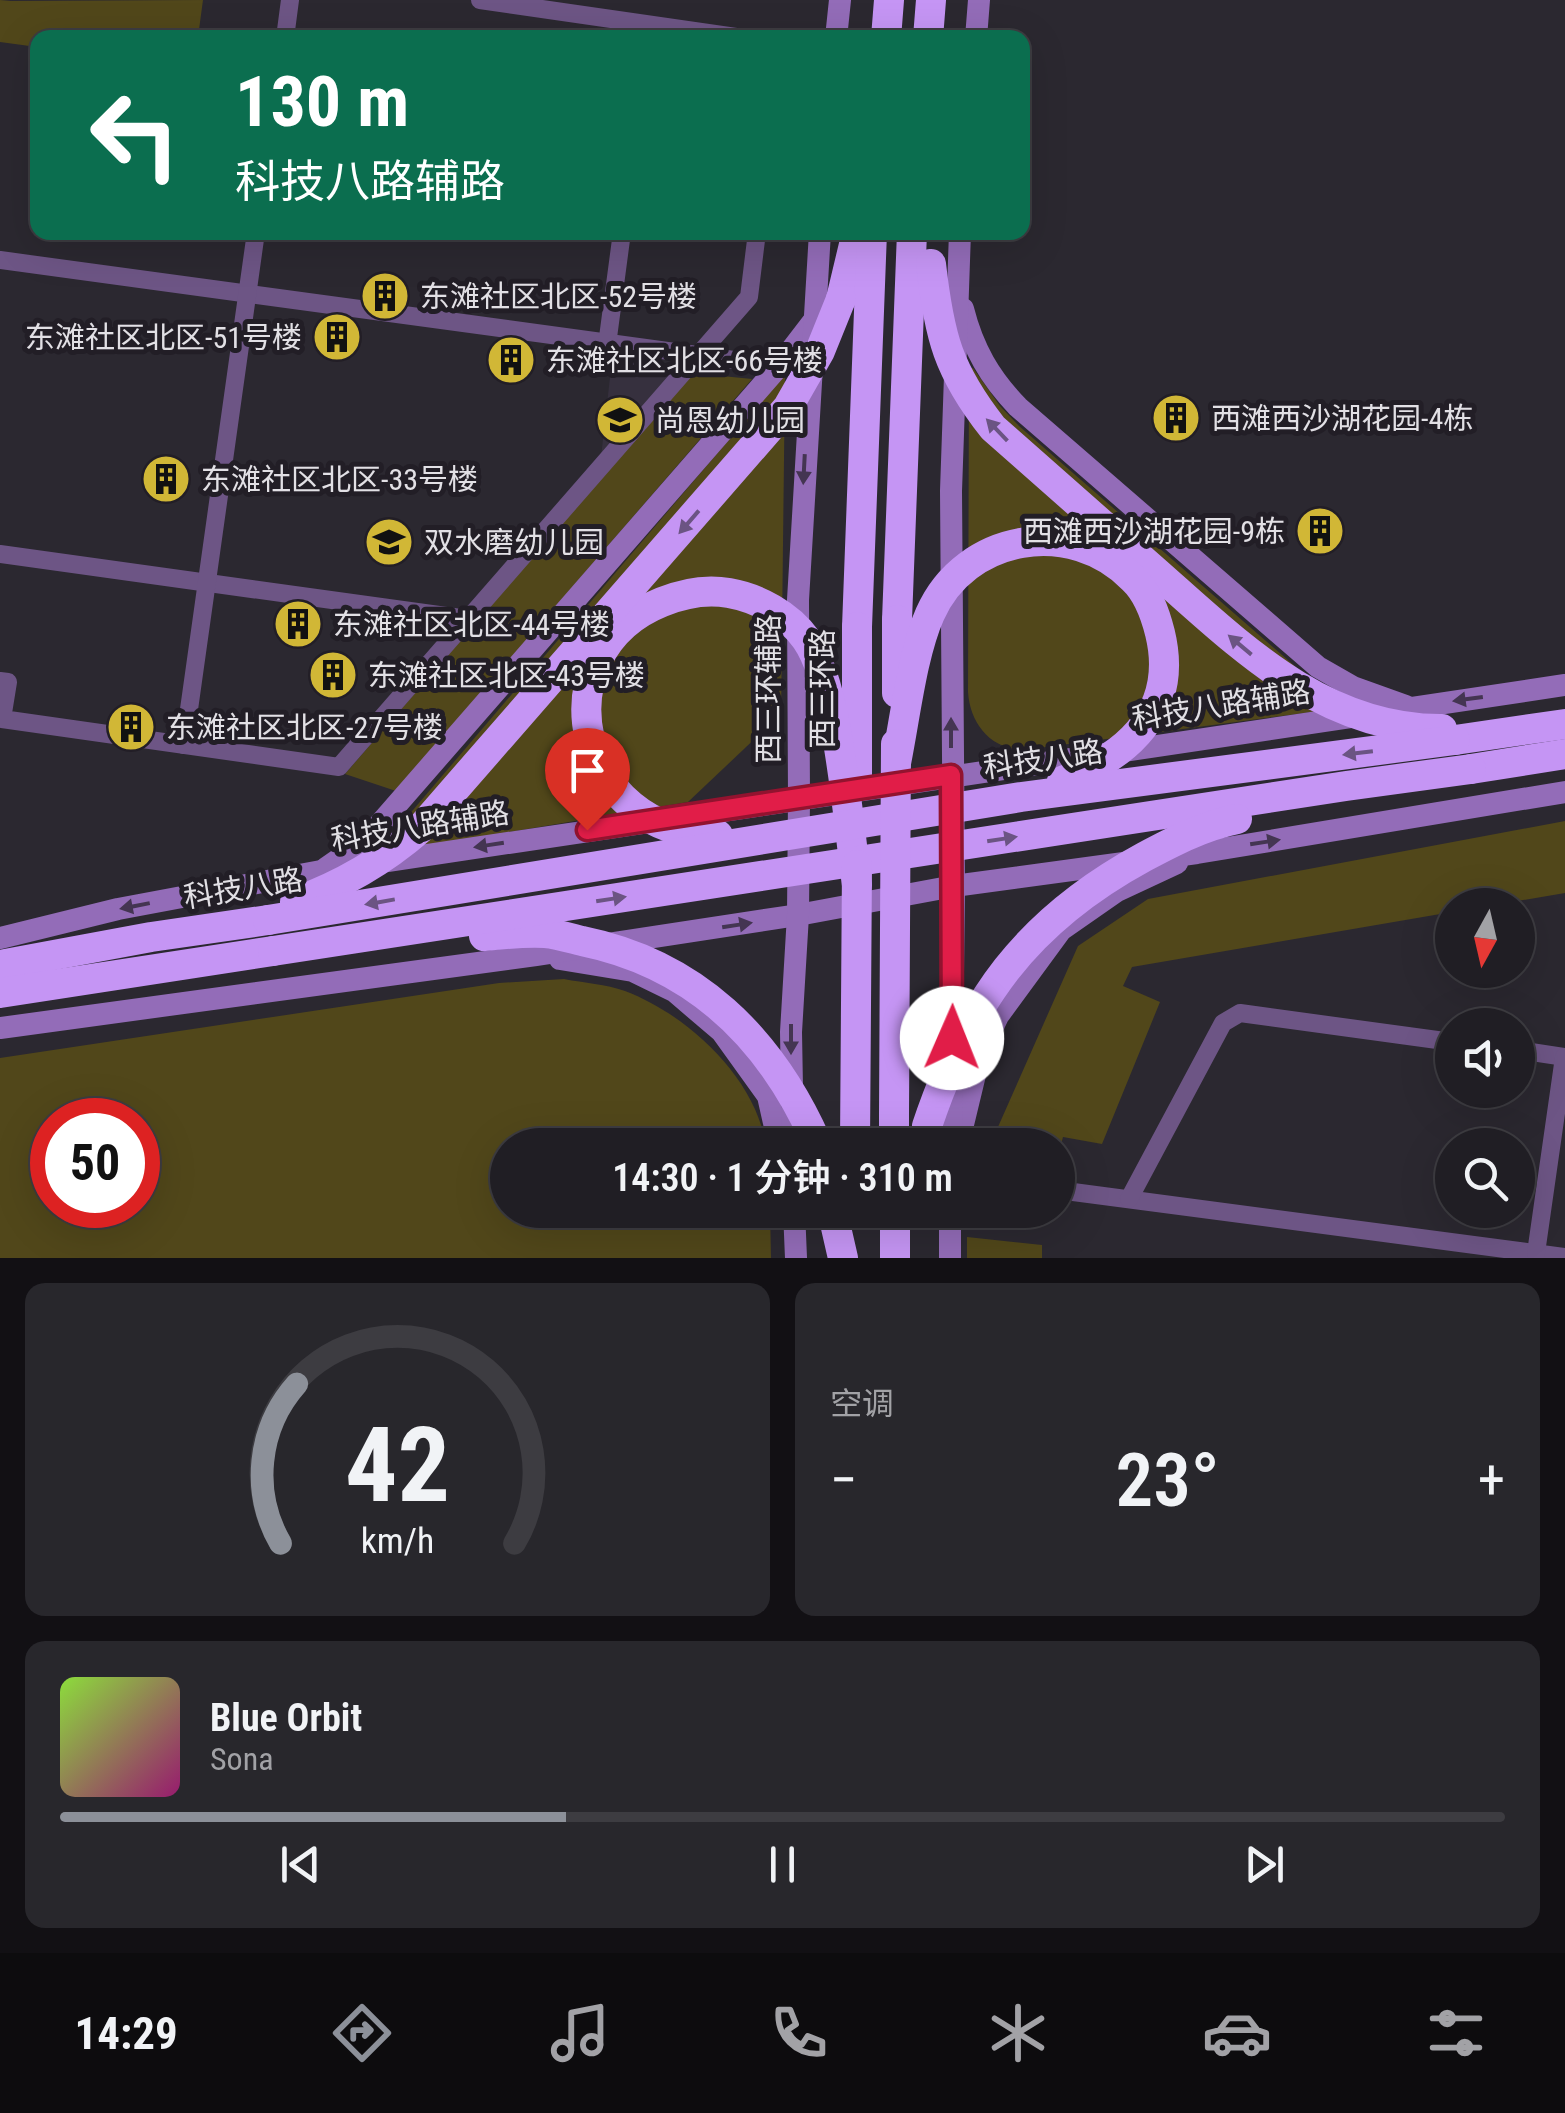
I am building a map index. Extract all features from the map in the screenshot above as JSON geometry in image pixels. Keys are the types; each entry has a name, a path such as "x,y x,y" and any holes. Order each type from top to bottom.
{"highway":[{"path":"887,30 889,0"},
{"path":"929,30 932,0"},
{"path":"268,915 334,888 390,855 420,829 788,407 820,351 841,299 855,240"},
{"name":"西三环路","path":"855,1128 856,626 872,240"},
{"path":"894,1128 898,620 912,240"},
{"path":"932,240 943,272 938,321 948,359 970,399 993,428 1246,651 1299,690 1360,716 1455,734 1554,726"},
{"path":"896,763 923,635 945,588 970,563 992,550 1049,538 1076,545 1104,557 1133,578 1150,600 1164,654 1164,676 1150,716 1128,745 1095,768 1021,797"},
{"path":"776,836 694,835 672,829 630,807 605,780 592,752 590,688 612,639 646,608 694,593 742,596 774,609 806,638 826,678 857,885"},
{"name":"科技八路","path":"0,966 268,915 1021,797 1455,734"},
{"path":"927,1128 964,1030 1014,957 1066,908 1122,869 1195,831 1230,820 1565,754"},
{"path":"0,993 1471,770"},
{"path":"331,942 396,945 546,933 622,949 673,972 722,1007 767,1056 798,1100 805,1128"},
{"path":"836,1228 843,1258"},
{"path":"855,1228 855,1258"}],"main road":[{"path":"837,30 840,0"},
{"path":"977,30 979,0"},
{"name":"西三环辅路","path":"806,1128 791,1032 800,798 798,600 819,240"},
{"path":"954,1128 954,886 943,272 957,240"},
{"path":"943,272 991,378 1018,408 1318,667 1352,688 1409,708"},
{"path":"321,871 366,842 812,323"},
{"name":"科技八路辅路","path":"0,938 118,909 321,871 1565,685"},
{"path":"0,1028 798,916 954,886 1197,853 1565,792"},
{"path":"959,1128 980,1054 998,1016 1061,930 1117,891 1197,853"},
{"path":"536,955 633,971 674,991 722,1032 768,1096 775,1128"},
{"path":"795,1228 796,1258"},
{"path":"950,1228 950,1258"}],"street":[{"path":"286,30 290,0"},
{"path":"480,0 644,30"},
{"path":"184,745 255,240"},
{"path":"607,344 621,240"},
{"path":"0,681 8,682 2,719 339,767 748,297 757,240"},
{"path":"0,260 779,366"},
{"path":"0,554 468,619"},
{"path":"1128,1200 1223,1023 1240,1013 1435,1040"},
{"path":"1535,1053 1564,1057 1536,1254"},
{"path":"1075,1192 1565,1257"}],"shaded area":[{"path":"0,0 203,0 199,30 30,30 30,46 0,42"},
{"name":"尚恩幼儿园","path":"612,360 671,368 668,384 601,457"},
{"path":"973,368 1019,426 1297,668 1350,707 1023,750 1001,745 984,732 973,714 968,692 969,369"},
{"path":"692,373 752,379 396,791 345,774"},
{"path":"785,374 781,714 688,802 421,847 384,844"},
{"path":"1565,821 1565,893 1535,898 1535,888 1435,888 1435,915 1132,967 1123,986 1160,1002 1102,1144 1075,1139 1075,1128 998,1128 1078,946 1148,899"},
{"path":"564,979 603,985 649,1002 694,1032 733,1073 761,1128 490,1128 490,1228 770,1228 771,1258 0,1258 0,1058 499,983"},
{"path":"967,1237 1042,1245 1042,1258 967,1258"}],"place":[{"name":"东滩社区北区-52号楼","path":"385,296"},
{"name":"东滩社区北区-51号楼","path":"337,337"},
{"name":"东滩社区北区-66号楼","path":"511,360"},
{"name":"西滩西沙湖花园-4栋","path":"1176,418"},
{"name":"尚恩幼儿园","path":"620,420"},
{"name":"东滩社区北区-33号楼","path":"166,479"},
{"name":"西滩西沙湖花园-9栋","path":"1320,531"},
{"name":"双水磨幼儿园","path":"389,542"},
{"name":"东滩社区北区-44号楼","path":"298,624"},
{"name":"东滩社区北区-43号楼","path":"333,675"},
{"name":"东滩社区北区-27号楼","path":"131,727"}],"route":[{"path":"587,830 951,775 952,1038"}]}
